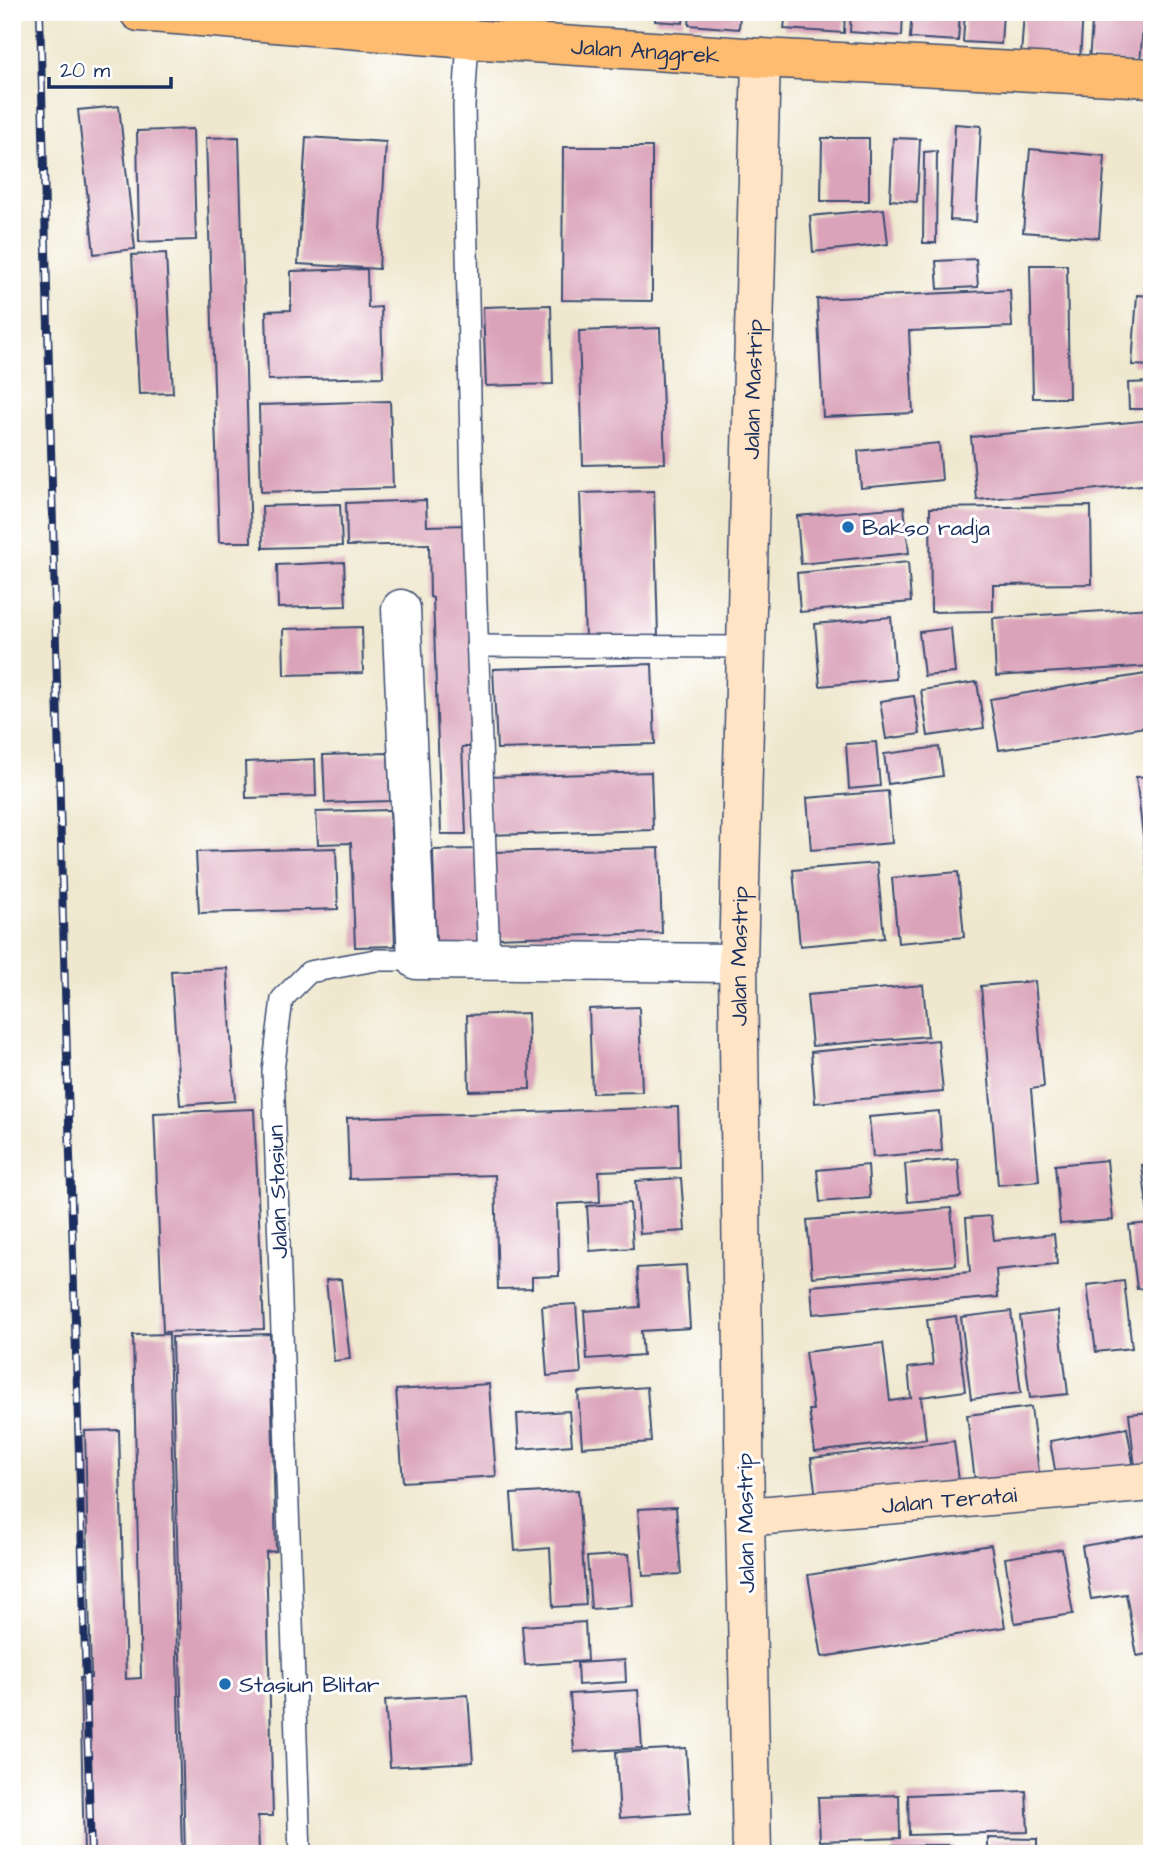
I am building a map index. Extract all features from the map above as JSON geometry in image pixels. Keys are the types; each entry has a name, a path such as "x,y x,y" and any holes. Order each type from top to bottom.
{"main road":[{"name":"Jalan Anggrek","path":"139,12 345,20 468,39 761,58 1152,78"},
{"name":"Jalan Mastrip","path":"752,1854 738,962 761,58"},
{"name":"Jalan Teratai","path":"745,1517 1152,1482"}],"street":[{"path":"401,609 417,960"},
{"name":"Jalan Stasiun","path":"417,960 738,962"}],"lane":[{"path":"468,39 464,106 477,646 489,961"},
{"path":"477,646 746,647"},
{"name":"Jalan Stasiun","path":"300,1854 272,1071 282,999 309,972 376,960 417,960"}],"building":[{"path":"656,12 684,12 683,23 655,21"},
{"path":"690,12 740,12 739,29 689,25"},
{"path":"786,12 845,12 844,33 784,29"},
{"path":"851,12 903,12 902,36 850,32"},
{"path":"912,12 960,12 958,41 910,38"},
{"path":"965,12 1003,12 1001,44 963,42"},
{"path":"1024,12 1083,12 1080,60 1021,56"},
{"path":"1093,12 1144,12 1140,64 1089,60"},
{"path":"119,106 135,249 94,254 78,110"},
{"path":"955,124 981,126 976,222 950,220"},
{"path":"193,129 196,240 139,242 137,131"},
{"path":"239,137 251,542 219,542 206,138"},
{"path":"306,137 386,142 379,269 298,264"},
{"path":"822,138 869,138 869,201 821,201"},
{"path":"893,138 920,139 917,202 890,200"},
{"path":"563,147 652,147 652,301 562,300"},
{"path":"1030,149 1105,156 1099,238 1023,232"},
{"path":"937,151 936,243 923,243 924,152"},
{"path":"884,209 888,244 813,252 810,216"},
{"path":"166,253 173,393 139,394 132,255"},
{"path":"976,259 978,287 938,289 936,261"},
{"path":"1030,265 1067,265 1069,398 1033,398"},
{"path":"367,269 368,308 381,307 383,377 268,380 266,311 291,310 291,271"},
{"path":"1010,290 1012,327 909,331 913,413 823,417 817,299"},
{"path":"1137,295 1152,296 1152,366 1132,365"},
{"path":"551,305 553,384 486,386 483,307"},
{"path":"660,328 665,463 583,465 579,331"},
{"path":"1152,382 1152,409 1129,409 1128,383"},
{"path":"390,401 393,488 261,492 259,405"},
{"path":"1152,420 1152,484 977,500 971,437"},
{"path":"939,443 942,480 861,488 858,451"},
{"path":"654,491 658,637 585,639 580,493"},
{"path":"426,500 427,526 469,525 476,747 462,747 466,834 441,834 429,544 347,546 346,503"},
{"path":"340,504 342,546 263,548 262,506"},
{"path":"1091,506 1092,584 993,585 993,611 931,612 930,508"},
{"path":"904,507 909,553 801,564 797,516"},
{"path":"344,562 346,606 278,608 277,565"},
{"path":"908,562 911,602 800,612 797,573"},
{"path":"1152,608 1152,666 996,676 993,618"},
{"path":"891,617 896,679 820,686 815,624"},
{"path":"362,627 363,673 284,675 283,629"},
{"path":"951,628 955,673 924,676 919,632"},
{"path":"652,664 655,744 497,749 493,669"},
{"path":"1152,673 1152,726 999,750 990,699"},
{"path":"977,682 984,728 928,736 921,690"},
{"path":"914,696 920,734 886,739 880,701"},
{"path":"876,742 880,786 849,789 846,744"},
{"path":"939,747 943,776 888,784 884,754"},
{"path":"388,753 390,801 325,803 323,755"},
{"path":"315,759 316,796 246,798 245,762"},
{"path":"651,772 653,830 489,835 488,777"},
{"path":"1152,776 1152,894 1150,894 1136,777"},
{"path":"888,791 892,843 811,850 807,798"},
{"path":"390,810 395,946 355,947 351,843 318,844 316,812"},
{"path":"336,848 338,909 199,913 196,852"},
{"path":"659,848 662,933 495,938 492,852"},
{"path":"481,849 484,945 436,947 433,850"},
{"path":"877,863 884,938 800,946 793,870"},
{"path":"958,872 964,937 898,943 892,878"},
{"path":"227,968 235,1101 180,1105 171,971"},
{"path":"1035,981 1044,1087 1031,1089 1039,1181 998,1185 981,986"},
{"path":"923,985 928,1036 812,1046 807,995"},
{"path":"639,1007 642,1092 592,1093 589,1009"},
{"path":"528,1013 530,1089 469,1091 467,1015"},
{"path":"938,1040 943,1092 815,1103 811,1052"},
{"path":"678,1107 680,1168 599,1171 600,1202 557,1204 559,1276 532,1277 532,1288 498,1289 495,1175 349,1179 347,1118"},
{"path":"254,1109 264,1329 163,1332 154,1113"},
{"path":"939,1111 942,1151 873,1157 869,1117"},
{"path":"958,1159 961,1197 908,1202 905,1164"},
{"path":"1107,1160 1113,1220 1060,1224 1055,1165"},
{"path":"1152,1164 1152,1215 1148,1215 1142,1165"},
{"path":"868,1165 870,1198 820,1202 817,1170"},
{"path":"681,1178 685,1231 640,1234 636,1181"},
{"path":"630,1203 633,1248 590,1251 587,1206"},
{"path":"951,1208 956,1265 812,1277 807,1220"},
{"path":"991,1216 994,1240 1054,1234 1057,1264 996,1270 998,1297 813,1314 811,1286 970,1272 966,1218"},
{"path":"1152,1223 1152,1287 1137,1289 1129,1225"},
{"path":"686,1265 690,1328 641,1331 643,1355 587,1359 584,1311 640,1307 637,1268"},
{"path":"341,1279 350,1359 334,1361 326,1280"},
{"path":"1124,1281 1132,1348 1096,1352 1087,1285"},
{"path":"576,1304 581,1373 547,1376 542,1306"},
{"path":"1011,1311 1021,1393 971,1399 961,1317"},
{"path":"1058,1311 1068,1394 1030,1398 1020,1316"},
{"path":"956,1316 965,1391 921,1397 926,1439 815,1452 809,1410 813,1410 805,1352 883,1343 890,1401 911,1398 908,1368 933,1365 927,1320"},
{"path":"169,1334 182,1854 84,1854 80,1678 91,1678 85,1431 119,1430 126,1679 141,1678 133,1335"},
{"name":"Stasiun Blitar","path":"270,1334 276,1551 266,1552 273,1816 258,1816 259,1854 185,1854 172,1337"},
{"path":"489,1384 496,1476 403,1482 396,1390"},
{"path":"647,1387 651,1442 582,1447 578,1392"},
{"path":"1031,1407 1040,1481 976,1489 967,1415"},
{"path":"569,1411 572,1445 519,1449 517,1414"},
{"path":"1152,1412 1152,1474 1136,1476 1129,1414"},
{"path":"1127,1428 1134,1469 1057,1481 1050,1441"},
{"path":"954,1441 959,1481 816,1498 811,1458"},
{"path":"578,1490 586,1605 553,1607 550,1548 515,1551 511,1494"},
{"path":"676,1507 681,1574 643,1576 638,1509"},
{"path":"1147,1535 1152,1561 1152,1653 1137,1656 1126,1594 1091,1599 1082,1546"},
{"path":"991,1545 1005,1627 822,1657 808,1575"},
{"path":"1062,1549 1073,1614 1015,1623 1005,1558"},
{"path":"629,1554 633,1606 591,1609 587,1557"},
{"path":"585,1622 587,1661 525,1665 522,1626"},
{"path":"625,1660 626,1682 578,1685 577,1663"},
{"path":"638,1690 642,1748 574,1752 570,1694"},
{"path":"468,1695 473,1762 390,1767 385,1700"},
{"path":"686,1748 690,1813 620,1818 616,1752"},
{"path":"1026,1791 1028,1832 909,1835 908,1795"},
{"path":"899,1795 900,1838 820,1841 818,1797"},
{"path":"988,1838 1037,1839 1037,1854 988,1854"},
{"path":"893,1845 952,1845 952,1854 893,1854"},
{"path":"813,1850 859,1850 859,1854 813,1854"}],"railway":[{"path":"40,12 63,922 91,1854"}],"place":[{"name":"Bakso radja","path":"848,527"},
{"name":"Stasiun Blitar","path":"225,1684"}]}
